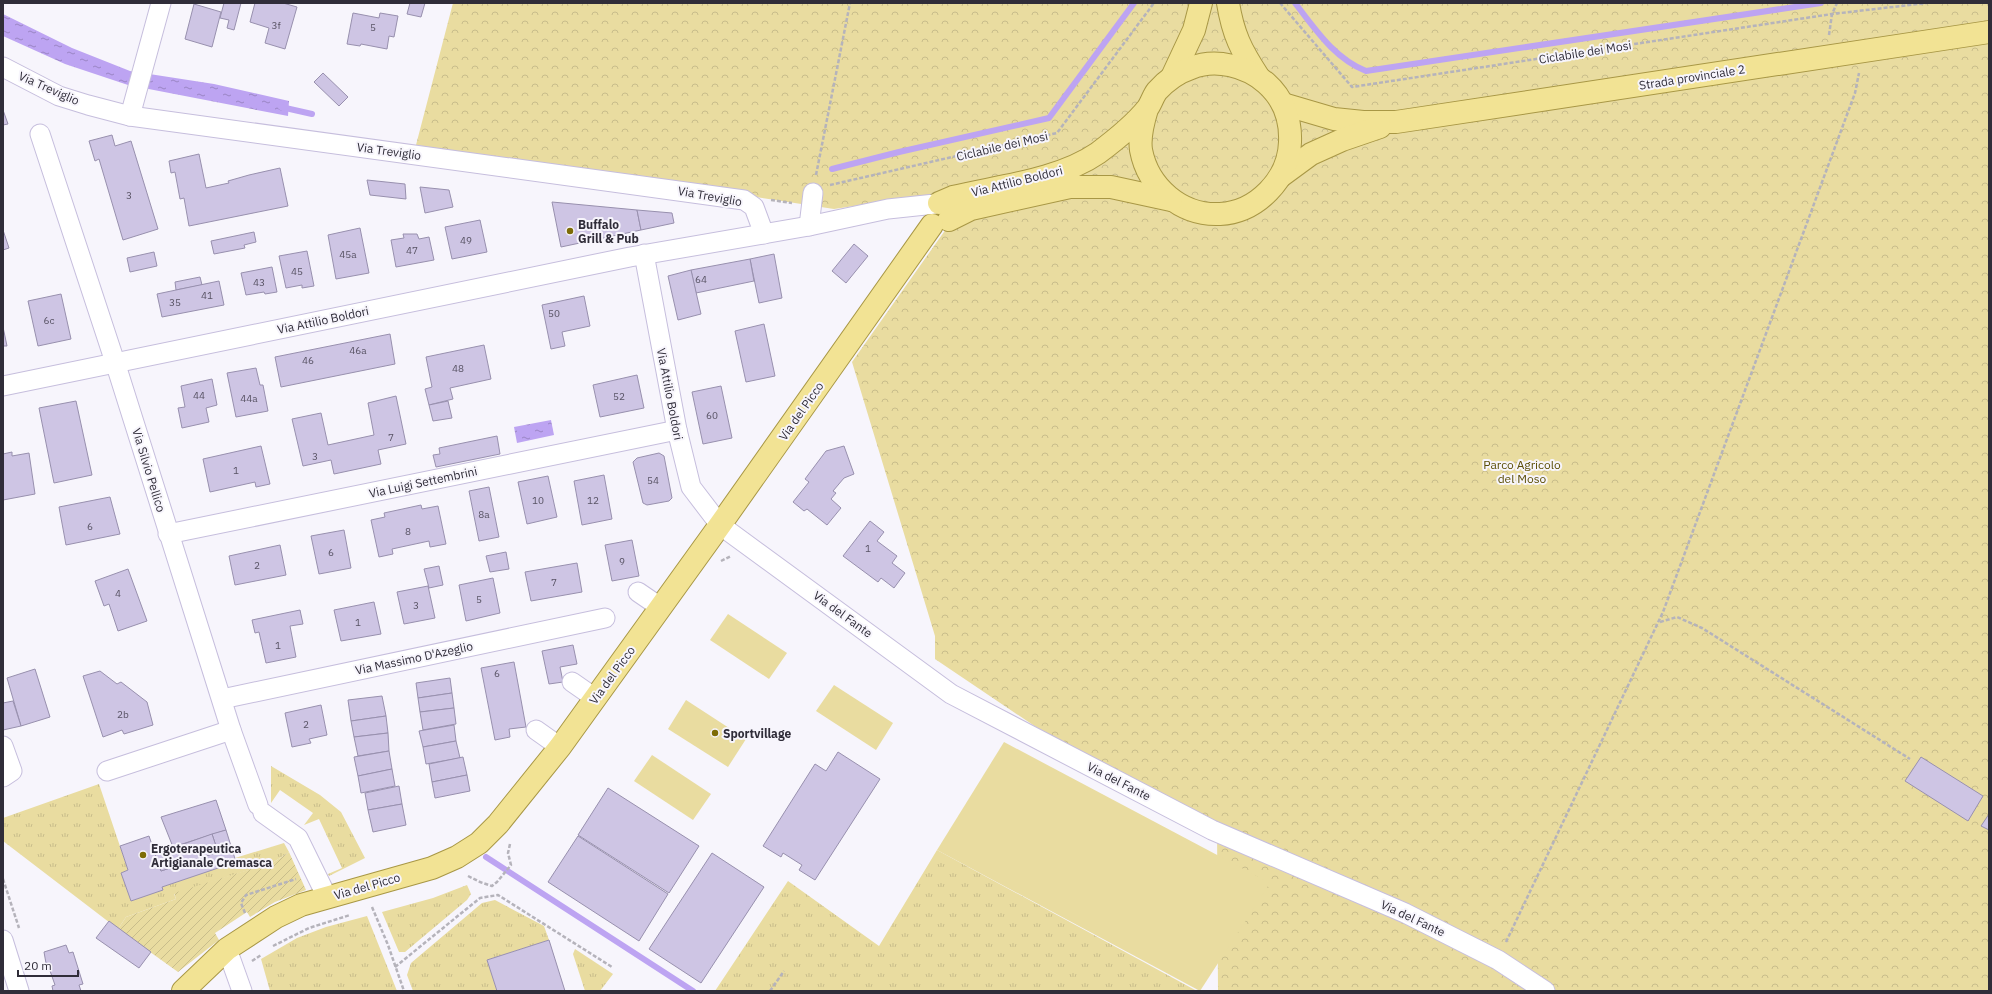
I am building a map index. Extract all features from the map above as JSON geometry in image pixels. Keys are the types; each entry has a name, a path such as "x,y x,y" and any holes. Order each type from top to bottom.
{"main road":[{"path":"1172,77 1194,30 1201,3"},
{"path":"1228,3 1232,27 1239,47 1258,76"},
{"name":"Strada provinciale 2","path":"1396,122 1989,32"},
{"path":"1281,176 1290,152 1290,127 1282,104 1272,88 1258,76 1237,66 1215,63 1192,67 1172,77 1157,91 1147,109 1141,128 1141,148 1144,162 1157,186 1171,200 1194,211 1220,214 1244,208 1266,195 1281,176 1312,154 1342,140 1396,122"},
{"path":"1282,104 1334,119 1363,122 1396,122"},
{"name":"Via Attilio Boldori","path":"937,214 953,197 1056,174 1079,164 1098,153 1147,109"},
{"name":"Via Attilio Boldori","path":"937,214 971,209 1070,187 1111,187 1171,200"},
{"name":"Via del Picco","path":"183,991 227,949 276,917 301,905 432,868 457,857 479,843 512,809 560,747 688,570 717,521 937,214"}],"street":[{"path":"130,116 161,3"},
{"name":"Via Treviglio","path":"3,67 59,96 88,106 130,116 744,200 754,207 764,234"},
{"name":"Via Silvio Pellico","path":"40,134 115,362 231,730 260,809 298,838 327,897"},
{"path":"809,226 813,193"},
{"name":"Via Attilio Boldori","path":"3,386 644,254 809,226 888,209 937,214"},
{"name":"Via Attilio Boldori","path":"644,254 677,430 691,487 717,521"},
{"name":"Via Luigi Settembrini","path":"168,534 677,430"},
{"name":"Via del Fante","path":"717,521 951,694 1212,830 1405,913 1498,960 1546,991"},
{"path":"638,592 660,607"},
{"name":"Via Massimo D'Azeglio","path":"222,699 605,618"},
{"path":"572,682 595,698"},
{"path":"107,771 231,730"},
{"path":"536,730 560,747"},
{"path":"3,746 12,771 3,778"},
{"path":"3,940 20,991"},
{"path":"227,949 242,991"}],"path":[{"path":"813,193 850,3"},
{"name":"Ciclabile dei Mosi","path":"744,200 756,198 796,204 822,187 1057,133 1154,3"},
{"name":"Ciclabile dei Mosi","path":"1280,3 1352,87 1832,14 1927,3"},
{"path":"1826,57 1832,14 1837,3"},
{"path":"1498,960 1659,622 1855,93 1864,51"},
{"path":"1659,622 1677,617 1702,628 1910,760"},
{"path":"462,879 468,876 492,886 511,864"},
{"path":"364,888 388,945 404,991"},
{"path":"395,967 480,898 498,895 612,967"},
{"path":"365,910 379,906"},
{"path":"272,947 309,928 351,915"},
{"path":"235,972 267,950"},
{"path":"770,991 784,971"}],"green space":[{"name":"Parco Agricolo del Moso","path":"453,3 1989,3 1989,991 1218,991 1217,825 1079,756 935,659 935,636 852,362 975,188 834,209 416,145"},
{"path":"728,614 787,653 769,679 710,640"},
{"path":"834,685 893,723 876,750 816,711"},
{"path":"686,700 746,739 728,767 668,729"},
{"path":"1004,742 1270,883 1200,991 937,850"},
{"path":"652,755 711,794 693,820 634,781"},
{"path":"271,766 320,795 341,812 365,858 329,876 328,874 342,868 319,819 304,825 313,813 280,790 271,803"},
{"path":"99,784 128,870 121,873 131,901 162,890 162,887 236,862 235,858 284,843 289,852 274,862 174,894 176,899 126,917 118,929 3,841 3,818"},
{"path":"937,850 1197,991 715,991 788,881 879,946"},
{"path":"289,852 306,890 275,902 250,917 247,912 215,933 219,940 178,972 118,929 126,917 176,899 174,893 274,862"},
{"path":"467,885 471,894 467,900 405,952 399,952 382,912 433,898"},
{"path":"495,900 544,926 549,940 487,960 497,991 413,991 407,975 411,963 482,903"},
{"path":"367,916 397,991 270,991 261,959 297,938 326,927"},
{"path":"575,949 613,974 600,991 585,991 573,954"}],"water":[{"path":"3,14 72,48 130,71 214,84 289,101 288,116 128,85 65,64 3,36"},
{"path":"551,420 554,435 517,443 514,427"}],"building":[{"path":"224,3 241,3 234,30 227,28 229,20 220,18"},
{"path":"255,3 283,3 297,7 285,49 265,43 269,28 250,22"},
{"path":"410,3 425,3 421,17 407,14"},
{"path":"194,4 221,12 212,47 185,39"},
{"path":"353,13 379,18 380,13 398,16 394,37 389,36 387,49 361,44 360,46 347,44"},
{"path":"323,73 348,97 339,106 314,82"},
{"path":"3,110 8,124 3,125"},
{"path":"112,135 115,146 131,141 158,229 123,240 99,159 95,161 89,141"},
{"path":"199,154 206,188 229,183 228,181 249,175 280,168 288,206 189,226 184,198 180,199 175,172 171,173 169,161"},
{"path":"367,180 405,184 406,199 370,195"},
{"path":"420,187 449,190 453,207 425,213"},
{"path":"552,202 637,210 641,230 561,247"},
{"path":"637,210 672,213 674,223 641,230"},
{"path":"480,220 487,252 452,259 445,227"},
{"path":"360,228 369,273 336,279 328,235"},
{"path":"3,230 9,248 3,250"},
{"path":"254,232 256,242 244,245 245,248 214,254 211,241"},
{"path":"403,234 417,234 419,239 429,237 434,260 396,267 391,240 404,238"},
{"path":"854,244 868,256 846,283 832,271"},
{"path":"307,251 314,286 302,288 302,285 286,288 279,256"},
{"path":"154,252 157,266 130,272 127,258"},
{"path":"774,254 782,298 759,303 750,259"},
{"path":"750,259 754,281 696,293 691,270"},
{"path":"272,267 277,292 265,294 264,292 246,295 241,273"},
{"path":"691,270 701,314 678,320 668,276"},
{"path":"200,277 202,285 176,290 175,282"},
{"path":"219,281 224,305 162,317 157,294"},
{"path":"61,294 71,339 38,346 28,301"},
{"path":"584,296 590,326 562,332 565,346 551,349 542,305"},
{"path":"764,324 775,376 746,382 735,331"},
{"path":"3,327 7,346 3,346"},
{"path":"390,334 395,364 281,387 275,357"},
{"path":"484,345 491,379 450,388 453,399 429,405 425,389 432,387 426,357"},
{"path":"256,368 260,385 263,385 268,411 236,417 227,373"},
{"path":"637,375 644,408 600,417 593,385"},
{"path":"212,379 217,405 206,408 209,422 182,428 178,408 185,407 181,386"},
{"path":"721,386 732,438 703,444 692,392"},
{"path":"396,396 406,444 378,450 381,464 334,474 331,460 303,466 292,419 321,413 328,445 374,435 368,403"},
{"path":"76,401 92,475 54,483 39,408"},
{"path":"448,401 452,418 433,421 429,405"},
{"path":"497,436 500,454 436,467 433,455 440,454 439,448"},
{"path":"261,446 270,484 256,487 255,482 210,492 203,459"},
{"path":"844,446 854,474 844,478 833,491 836,493 831,499 841,508 827,525 807,509 804,511 793,502 809,482 805,479 826,451"},
{"path":"12,452 12,456 29,453 35,494 3,500 3,454"},
{"path":"659,453 664,456 672,498 669,501 647,505 643,503 633,462 637,458"},
{"path":"604,475 612,519 582,525 574,481"},
{"path":"548,476 557,517 527,524 518,482"},
{"path":"489,487 499,537 479,541 469,491"},
{"path":"110,497 120,534 66,545 59,507"},
{"path":"421,505 422,509 438,506 446,544 430,547 429,541 392,549 393,554 379,557 371,520 385,517 384,513"},
{"path":"870,521 884,532 877,541 897,556 892,563 905,573 894,588 881,578 878,582 843,556"},
{"path":"344,530 351,568 319,574 311,536"},
{"path":"632,540 639,576 612,581 605,545"},
{"path":"280,545 286,575 235,585 229,556"},
{"path":"506,552 509,569 490,572 486,556"},
{"path":"577,563 582,592 531,601 525,572"},
{"path":"439,566 443,585 429,588 424,569"},
{"path":"128,569 147,621 118,631 109,604 104,606 95,581"},
{"path":"493,578 500,613 466,621 459,585"},
{"path":"428,586 435,618 404,624 397,592"},
{"path":"374,602 381,634 341,641 334,610"},
{"path":"300,610 303,624 290,626 296,657 266,663 259,632 255,633 252,620"},
{"path":"573,645 577,664 560,667 563,682 549,684 542,651"},
{"path":"514,662 526,727 509,729 510,737 495,740 481,668"},
{"path":"35,669 50,717 21,726 7,678"},
{"path":"100,671 117,684 121,682 147,702 153,725 124,734 122,730 103,737 83,676"},
{"path":"450,678 452,693 418,698 416,683"},
{"path":"452,693 454,708 420,712 418,698"},
{"path":"382,696 386,716 351,721 348,700"},
{"path":"13,701 21,726 3,730 3,703"},
{"path":"321,705 327,735 309,739 311,743 292,747 285,713"},
{"path":"454,708 456,724 423,730 420,712"},
{"path":"386,716 388,733 354,737 351,721"},
{"path":"454,725 456,741 423,747 419,731"},
{"path":"388,733 389,751 358,756 354,737"},
{"path":"456,741 460,758 426,764 423,747"},
{"path":"389,751 392,769 358,776 354,757"},
{"path":"838,752 880,779 815,880 799,870 802,865 783,853 781,857 763,846 815,764 826,771"},
{"path":"463,757 467,775 432,782 429,764"},
{"path":"1921,757 1983,796 1968,821 1905,781"},
{"path":"392,769 395,786 361,793 358,776"},
{"path":"467,775 470,791 435,798 432,782"},
{"path":"399,786 402,804 368,810 365,793"},
{"path":"608,788 699,846 669,893 578,835"},
{"path":"216,800 226,830 173,847 161,817"},
{"path":"402,804 406,825 373,832 368,810"},
{"path":"1989,814 1989,830 1981,826"},
{"path":"226,830 236,862 162,887 163,890 131,901 121,873 128,870 120,846 149,836 161,871 218,852 212,834"},
{"path":"212,834 218,852 161,871 155,854"},
{"path":"578,836 668,894 639,941 548,882"},
{"path":"712,853 764,887 701,983 649,949"},
{"path":"109,921 151,952 139,968 96,938"},
{"path":"549,940 565,991 497,991 487,960"},
{"path":"66,945 69,953 73,952 83,984 79,985 81,991 53,991 52,986 55,985 49,968 47,969 44,952"}],"waterway":[{"path":"832,169 899,152 1049,118 1134,3"},
{"path":"1295,3 1318,33 1335,51 1344,59 1366,71 1821,3"},
{"path":"281,107 312,114"},
{"path":"486,857 693,991"}],"place":[{"name":"Buffalo Grill & Pub","path":"570,231"},
{"name":"Sportvillage","path":"715,733"},
{"name":"Ergoterapeutica Artigianale Cremasca","path":"143,855"}]}
